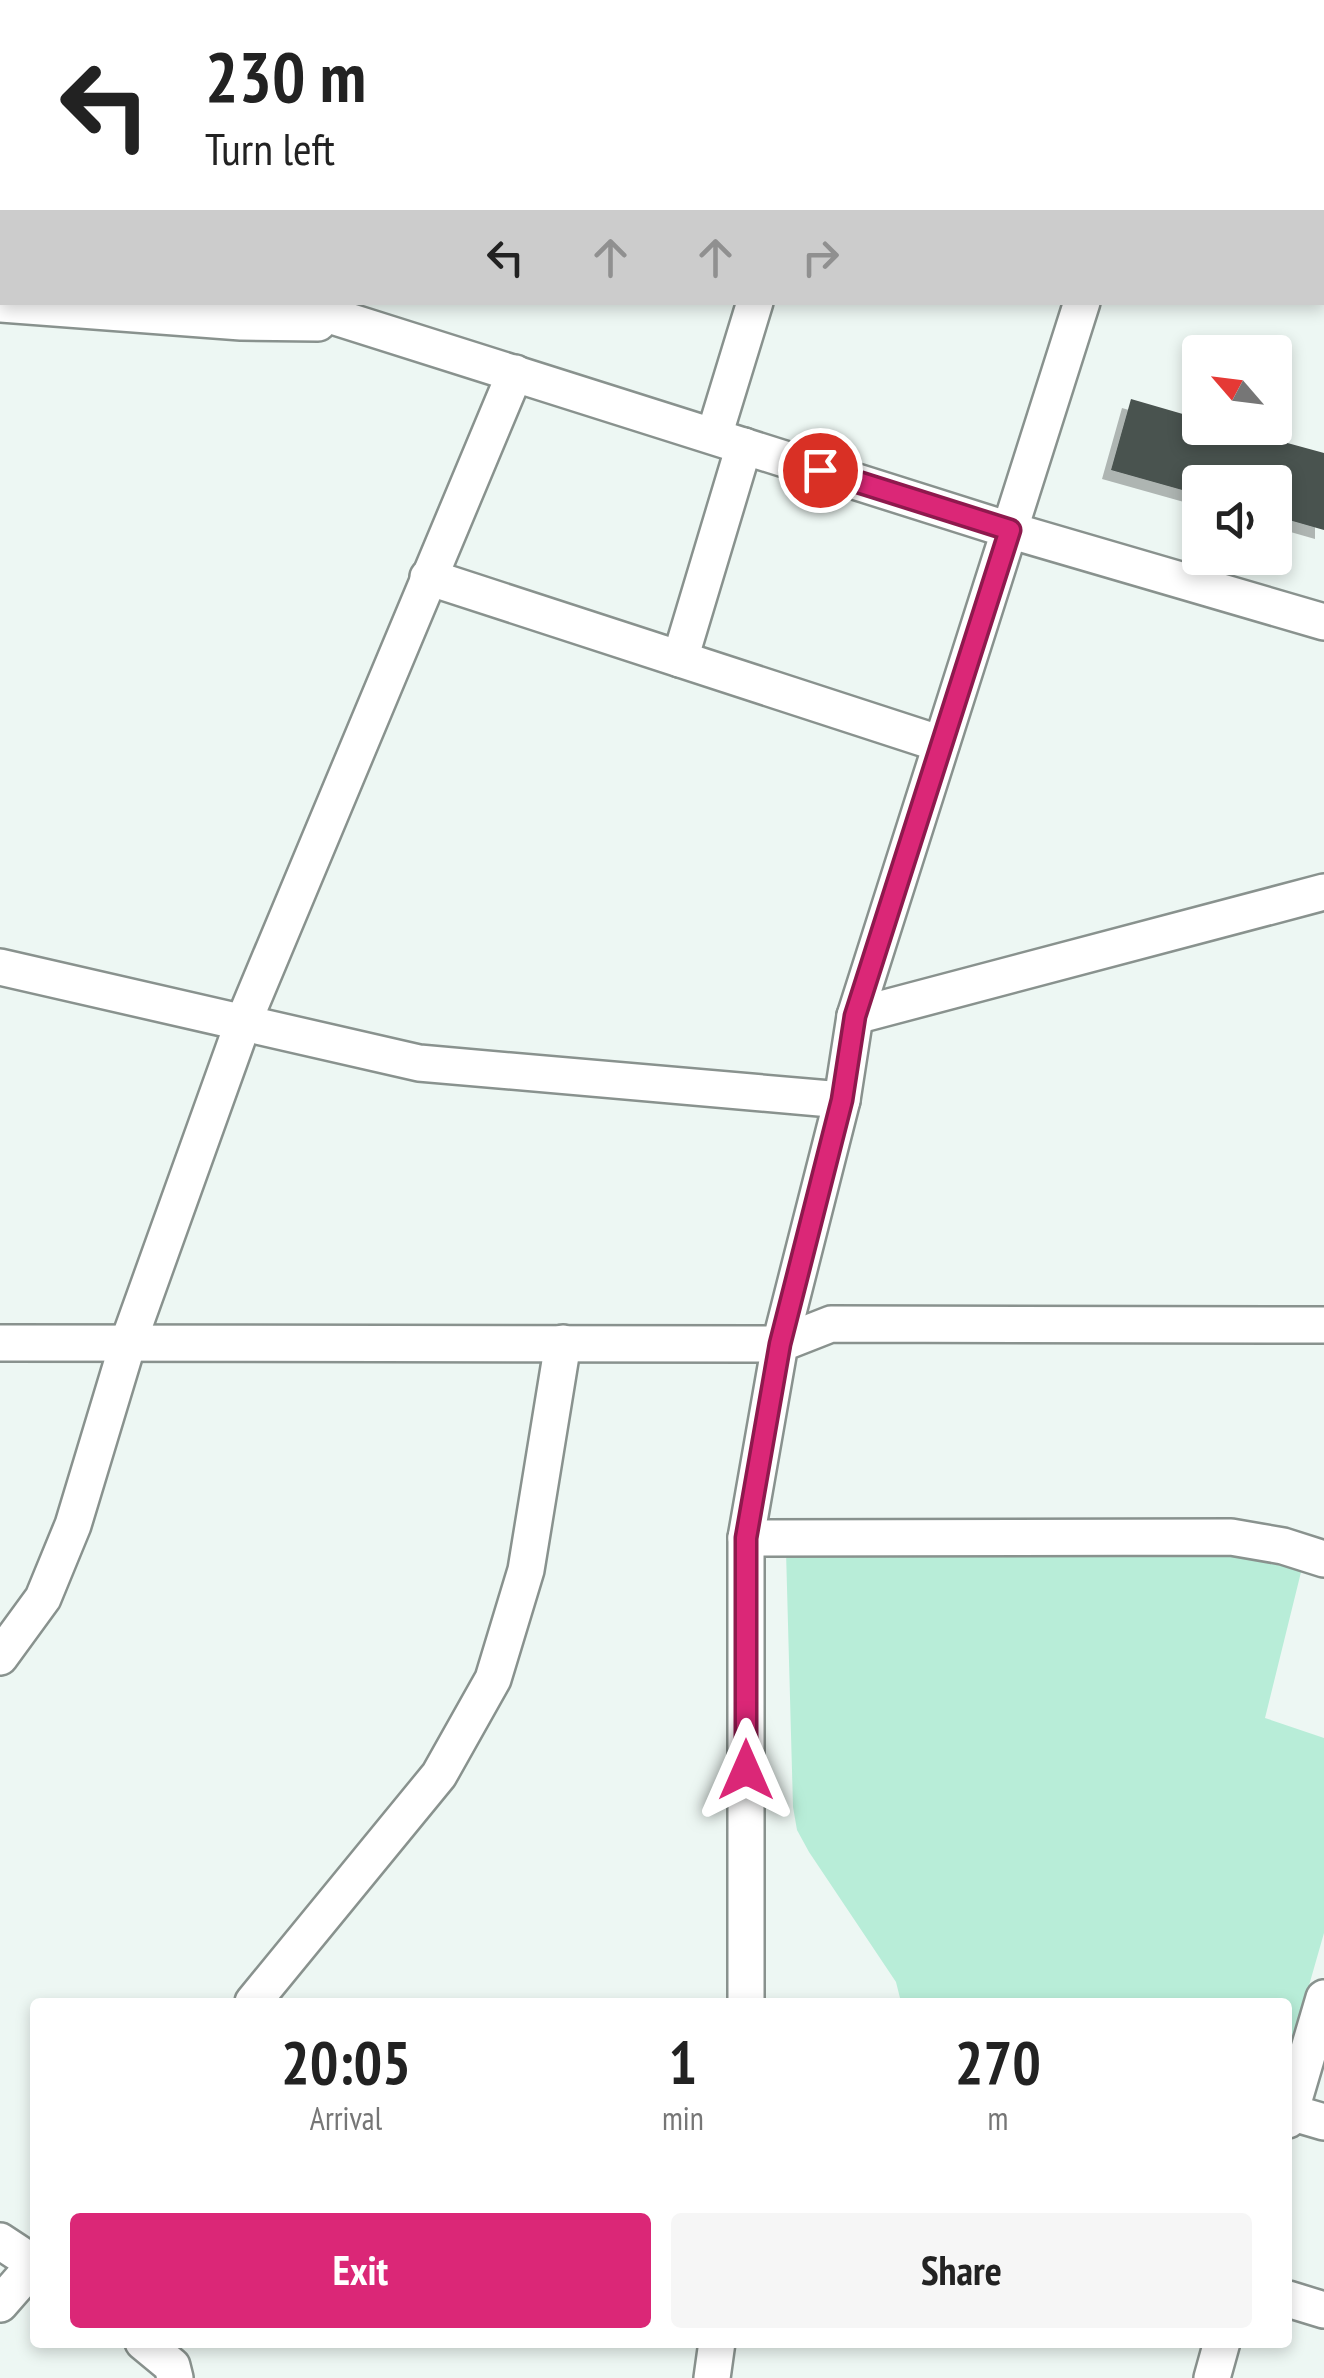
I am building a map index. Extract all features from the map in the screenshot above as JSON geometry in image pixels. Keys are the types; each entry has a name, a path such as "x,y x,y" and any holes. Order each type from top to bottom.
{"street":[{"path":"30,305 243,312 354,323"},
{"path":"297,305 1010,530 1324,622"},
{"path":"680,659 729,441 754,305"},
{"path":"746,1998 746,1538 780,1344 842,1100 855,1016 1081,305"},
{"path":"0,1657 43,1598 73,1525 128,1343 243,1023 514,374"},
{"path":"428,578 942,744"},
{"path":"855,1016 1324,892"},
{"path":"0,967 419,1063 842,1100"},
{"path":"0,1343 780,1344 832,1324 1324,1325"},
{"path":"256,1998 439,1775 494,1680 526,1570 563,1343"},
{"path":"746,1538 1231,1537 1283,1546 1324,1559"},
{"path":"1292,2106 1324,1998"},
{"path":"1292,2117 1324,2122"},
{"path":"0,2242 30,2261"},
{"path":"0,2304 30,2270"},
{"path":"1292,2301 1324,2310"},
{"path":"149,2348 181,2374"},
{"path":"1212,2378 1220,2348"}],"green space":[{"path":"786,1551 1263,1555 1303,1564 1265,1718 1324,1738 1324,1933 1292,2045 1292,1998 900,1998 896,1982 809,1852 797,1830 793,1807"}],"building":[{"path":"1131,399 1182,414 1182,445 1292,444 1324,453 1324,530 1292,521 1292,465 1182,465 1182,490 1111,470"}],"route":[{"path":"746,1770 746,1538 780,1344 842,1100 855,1016 1010,530 820,470"}]}
